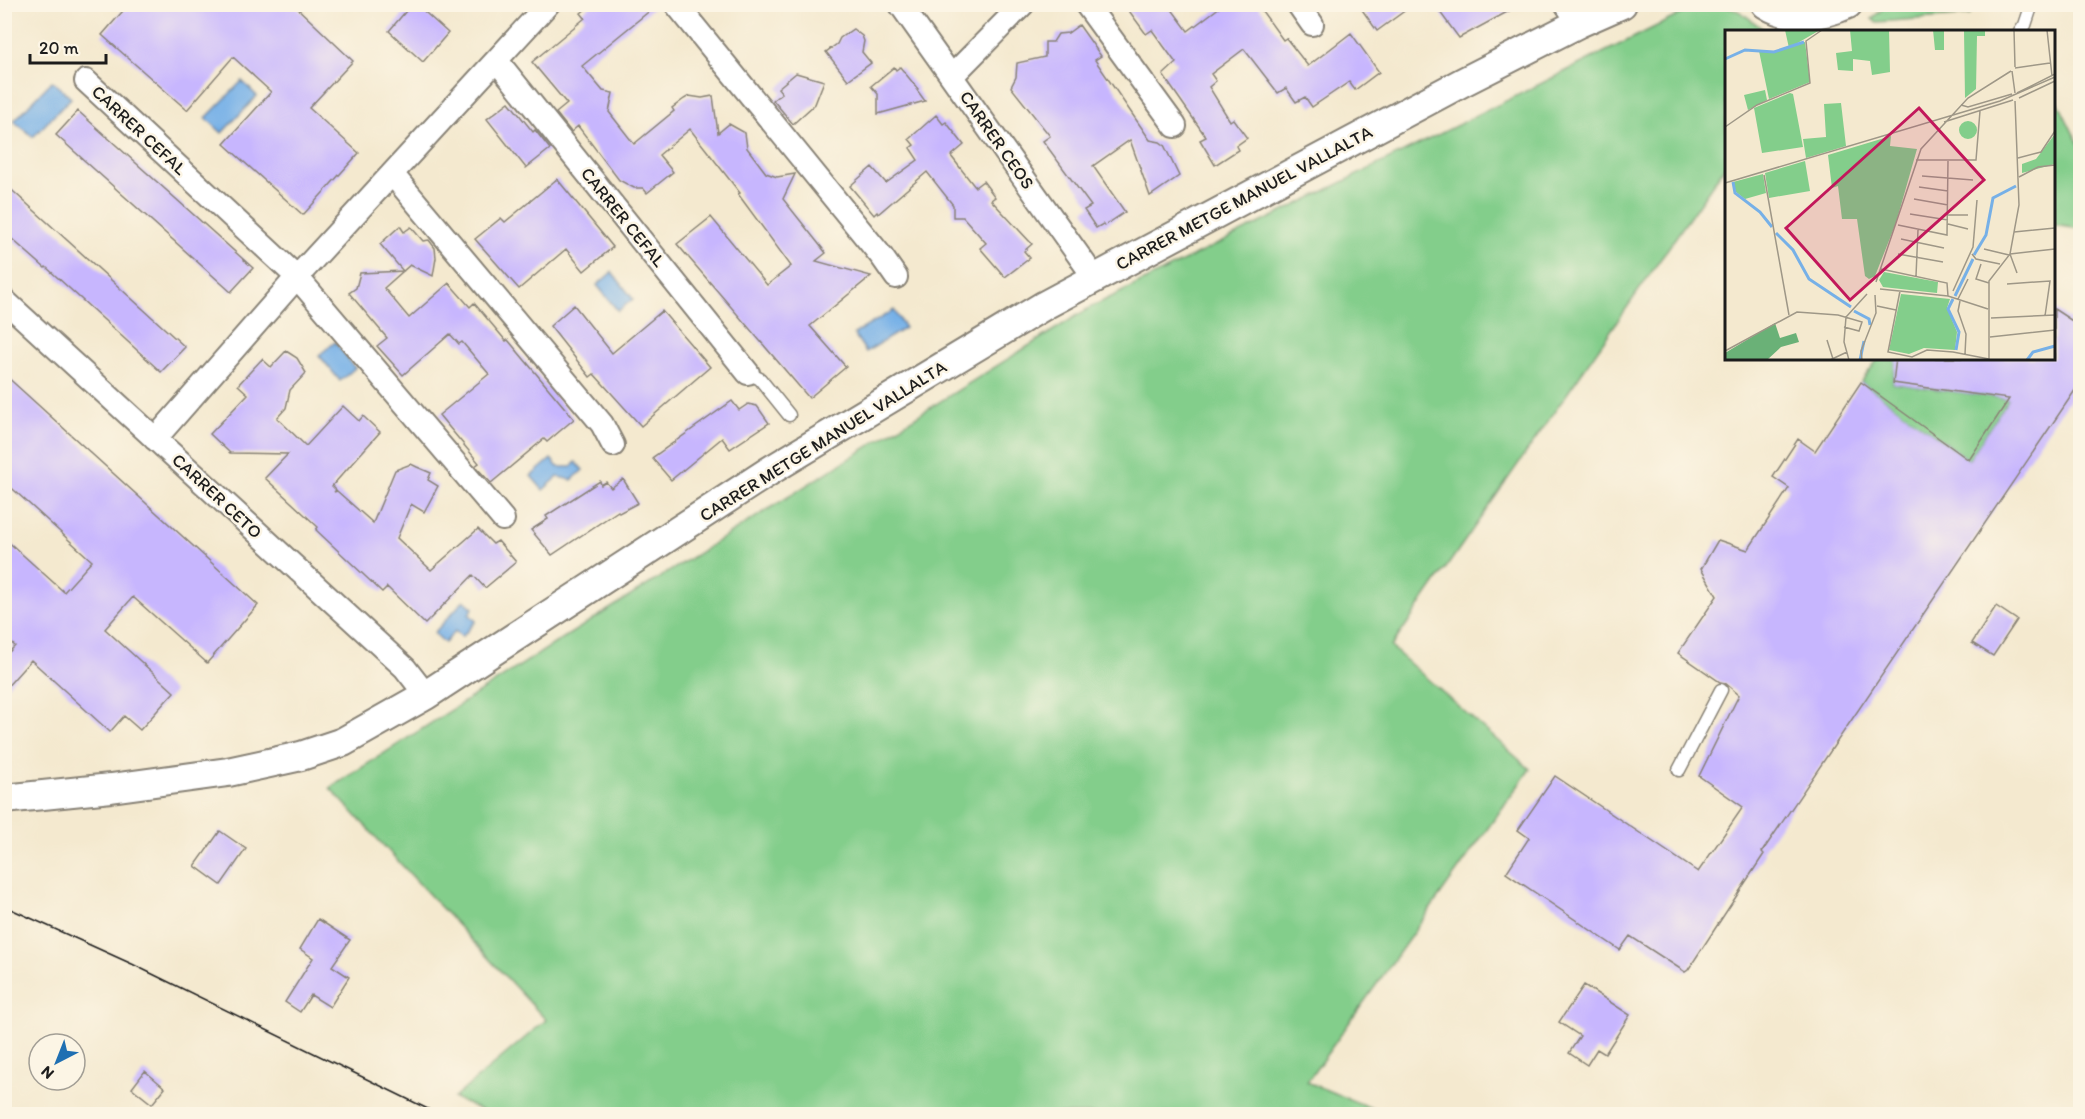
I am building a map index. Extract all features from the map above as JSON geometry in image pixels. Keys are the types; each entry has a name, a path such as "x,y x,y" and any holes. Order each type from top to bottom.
{"street":[{"path":"155,439 297,277 549,4"},
{"path":"676,4 882,257 896,278"},
{"name":"CARRER CEOS","path":"900,4 1094,277"},
{"path":"952,76 1023,4"},
{"path":"1086,4 1175,126"},
{"path":"1298,4 1312,24"},
{"name":"CARRER METGE MANUEL VALLALTA","path":"4,799 111,789 205,775 301,756 343,742 426,695 771,470 1094,277 1462,82 1573,14 1622,4"},
{"path":"1766,4 1773,9 1797,15 1822,14 1848,4"},
{"name":"CARRER CEFAL","path":"497,61 748,373"},
{"name":"CARRER CEFAL","path":"86,81 297,277 503,519"},
{"path":"393,175 602,424 613,445"},
{"name":"CARRER CETO","path":"4,300 405,668 426,695"}],"lane":[{"path":"2021,30 2032,4"},
{"path":"748,373 760,379 789,415"},
{"path":"1679,770 1721,690"}],"green space":[{"path":"1722,5 1735,9 1764,30 1725,30 1725,166 1391,647 1530,769 1307,1082 1379,1111 1377,1114 490,1114 454,1098 546,1020 330,788 557,642 1089,308 1687,11"},
{"path":"1886,5 1984,5 1971,7 1970,15 1877,22 1872,19"},
{"path":"2055,96 2080,147 2080,229 2055,225"},
{"path":"1877,360 1896,360 1893,383 2009,399 1969,460 1861,382"}],"water":[{"path":"52,81 71,98 33,137 14,121"},
{"path":"242,81 257,96 222,133 206,118"},
{"path":"612,272 633,299 618,311 597,285"},
{"path":"894,310 905,328 866,352 854,334"},
{"path":"335,342 355,368 340,381 319,355"},
{"path":"551,459 558,467 571,467 576,462 583,470 572,480 558,477 543,490 531,476"},
{"path":"464,600 473,608 469,614 476,621 462,637 455,631 445,643 434,633"}],"building":[{"path":"129,4 293,4 353,61 309,108 359,153 303,215 224,144 271,92 233,57 187,110 102,35"},
{"path":"412,4 416,4 448,33 423,62 389,31"},
{"path":"592,4 658,4 582,66 603,91 613,93 609,112 634,144 674,111 672,108 684,99 689,96 702,98 713,96 718,133 729,124 745,133 747,148 766,173 777,177 795,174 783,199 826,253 816,261 871,276 810,326 846,367 809,398 677,244 711,217 767,285 791,266 738,194 740,193 690,129 659,155 673,172 647,193 643,188 634,188 619,180 578,126 571,132 556,113 567,104 532,62 585,18 581,13"},
{"path":"1124,4 1168,4 1188,31 1224,4 1257,4 1283,40 1286,38 1308,66 1351,33 1379,72 1355,90 1349,82 1312,107 1305,97 1296,102 1286,88 1278,93 1244,49 1211,74 1216,81 1209,87 1230,121 1233,119 1247,138 1236,146 1238,150 1215,165 1200,140 1206,137 1163,75 1176,63 1152,30 1146,34"},
{"path":"1358,4 1414,4 1377,31"},
{"path":"1434,4 1522,4 1459,38"},
{"path":"1079,25 1101,56 1095,60 1150,140 1164,145 1179,176 1150,196 1130,140 1093,166 1125,212 1104,226 1103,224 1096,228 1084,210 1091,206 1043,141 1050,136 1011,87 1016,77 1017,63 1045,57 1045,42 1053,42 1058,34 1068,33"},
{"path":"853,29 862,36 864,41 862,52 871,63 848,80 826,52"},
{"path":"894,67 896,70 900,67 925,101 878,114 878,94 871,86"},
{"path":"796,73 824,81 815,104 793,124 773,100 782,93 778,88"},
{"path":"509,102 550,149 526,168 487,119"},
{"path":"78,111 253,268 231,292 56,135"},
{"path":"936,115 943,124 946,122 964,145 951,156 975,187 983,181 995,197 991,200 1032,244 1024,251 1030,258 1005,277 980,248 986,243 963,217 953,217 953,205 927,172 874,215 850,186 872,167 886,183 918,160 910,148 914,145 909,139"},
{"path":"557,179 613,247 584,271 566,249 519,289 475,239 501,218 505,222"},
{"path":"4,183 185,347 161,372 46,267 4,232"},
{"path":"400,226 404,232 411,227 423,241 429,240 435,248 436,258 433,276 410,265 384,288 409,318 449,283 470,307 474,303 574,419 547,442 544,439 491,483 475,466 479,463 439,415 489,374 462,342 459,344 450,334 403,375 377,346 387,338 349,293 356,288 360,273 403,271 380,244"},
{"path":"574,305 612,353 662,311 710,367 641,426 594,374 590,377 550,326"},
{"path":"2055,310 2080,326 2080,383 1762,852 1764,854 1688,970 1685,972 1630,936 1620,950 1506,873 1529,838 1518,830 1555,776 1698,872 1743,807 1699,776 1739,695 1725,683 1720,682 1678,653 1717,596 1701,569 1718,540 1748,550 1789,488 1773,477 1798,439 1815,451 1861,382 1969,460 2009,399 1893,383 1896,360 2055,360"},
{"path":"286,351 297,358 306,373 290,390 286,408 277,418 306,446 343,406 359,421 363,416 380,432 332,486 336,490 334,492 337,491 373,523 395,470 411,464 431,473 428,480 438,486 424,512 411,504 397,538 431,570 478,529 493,544 498,541 516,562 485,588 473,575 425,624 387,587 382,592 316,530 318,527 265,478 288,454 230,453 210,434 248,394 238,385 262,359 271,367"},
{"path":"4,374 258,605 207,663 133,597 105,629 174,692 140,730 124,716 110,732 31,660 4,690 4,657 15,646 4,637 4,538 64,592 92,561 4,481"},
{"path":"732,401 739,410 748,404 757,406 769,423 730,449 722,438 671,480 652,458"},
{"path":"623,479 638,503 619,513 618,511 552,555 531,530 548,519 546,516 600,481 601,485 606,482 611,488"},
{"path":"1996,606 2017,620 1993,656 1972,643"},
{"path":"220,831 246,849 221,885 195,866"},
{"path":"318,919 350,940 332,966 349,977 330,1007 311,995 300,1012 285,1002 313,958 300,949"},
{"path":"1584,985 1630,1015 1605,1054 1597,1049 1587,1065 1569,1053 1580,1036 1559,1022"},
{"path":"145,1071 165,1088 152,1104 132,1088"}],"tram line":[{"path":"4,906 132,964 438,1114"}]}
